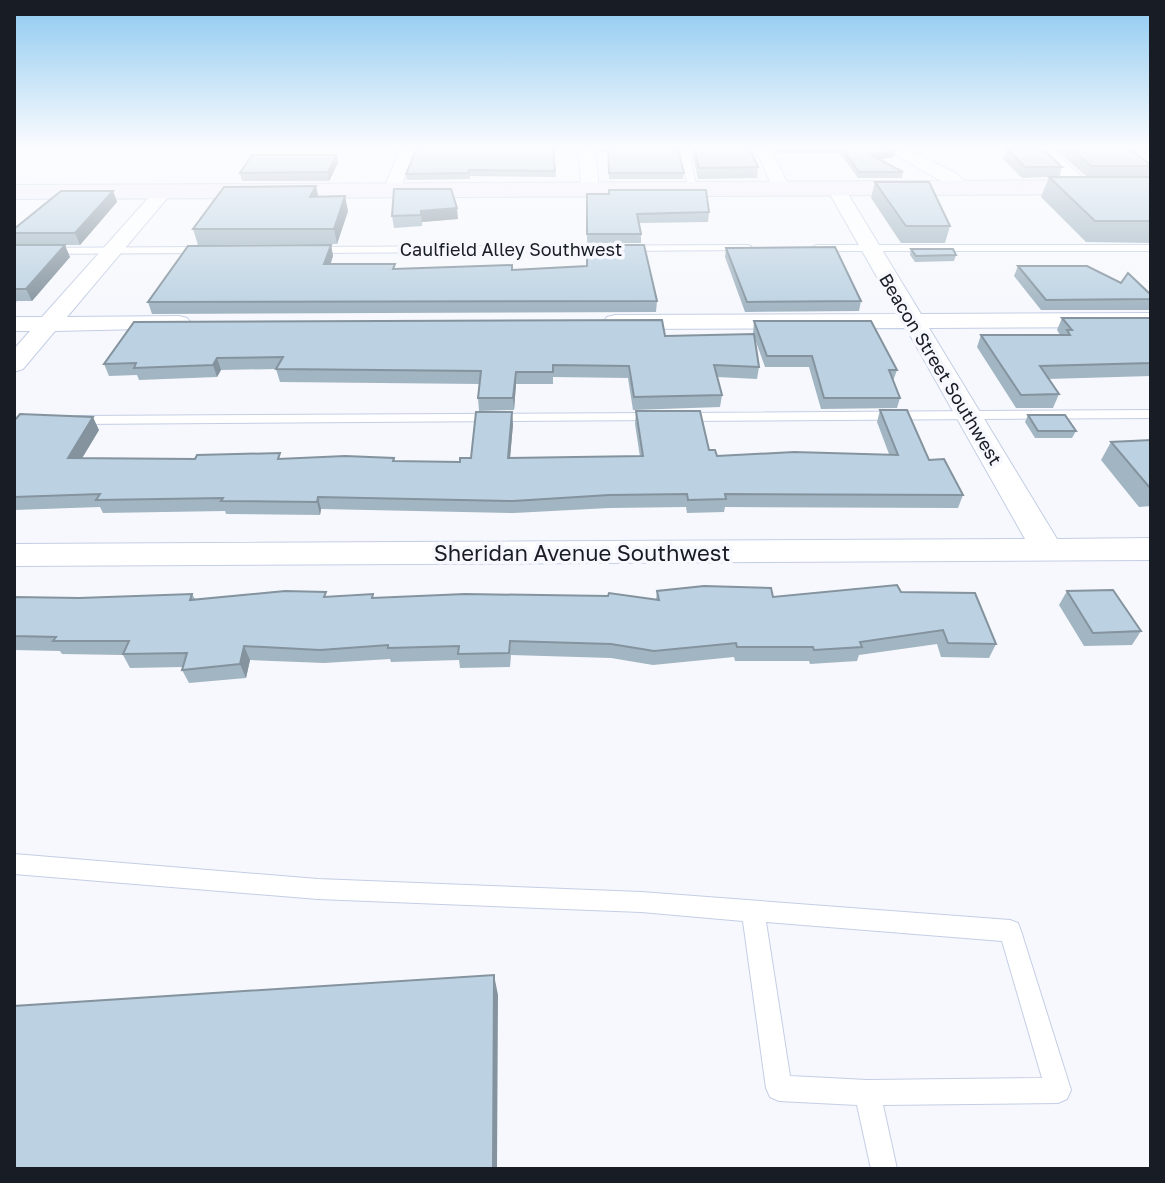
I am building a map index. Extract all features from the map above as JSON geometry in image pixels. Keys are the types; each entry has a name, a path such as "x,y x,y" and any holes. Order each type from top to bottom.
{"street":[{"path":"14,364 153,203"},
{"name":"Beacon Street Southwest","path":"844,203 1047,549"},
{"path":"593,322 1151,320"},
{"path":"14,324 209,323"},
{"name":"Sheridan Avenue Southwest","path":"14,555 1151,549"}],"lane":[{"name":"Caulfield Alley Southwest","path":"298,250 767,248"},
{"path":"797,248 1151,248"},
{"path":"14,251 219,250"},
{"path":"62,420 1151,414"},
{"path":"14,864 318,889 539,897 753,911 1010,931 1058,1090 867,1093 779,1088 753,911"},
{"path":"867,1093 884,1169"}],"building":[{"path":"46,203 102,203 75,233 14,233 14,229"},
{"path":"212,203 343,203 334,229 193,229"},
{"path":"393,203 455,203 457,208 421,211 421,215 392,216"},
{"path":"587,203 708,203 709,212 637,214 641,234 587,234"},
{"path":"890,203 939,203 950,226 906,226"},
{"path":"1076,203 1151,203 1151,221 1095,221"},
{"path":"14,245 65,245 26,289 14,289"},
{"path":"331,245 324,264 395,264 393,269 512,265 512,270 587,266 587,245 644,245 657,301 148,302 188,246"},
{"path":"835,247 861,301 747,302 726,248"},
{"path":"911,249 953,249 956,255 916,256"},
{"path":"1018,266 1087,266 1121,283 1128,273 1151,295 1151,299 1046,300"},
{"path":"1062,318 1151,318 1151,363 1040,366 1059,394 1021,395 981,335 1070,335 1067,330 1072,330"},
{"path":"662,320 665,336 754,334 759,367 714,365 722,395 634,397 629,366 553,365 553,372 516,372 513,398 478,398 481,371 276,369 283,357 217,358 213,365 134,368 136,363 104,364 134,322"},
{"path":"754,321 871,321 897,370 889,370 900,398 824,398 812,356 767,356"},
{"path":"880,410 907,410 929,460 944,459 963,495 725,494 726,499 688,500 687,494 609,495 513,501 318,497 317,502 221,501 223,498 96,500 100,494 14,497 14,421 20,414 93,417 68,458 195,459 197,455 280,453 278,459 345,456 394,458 393,461 460,462 460,458 471,458 476,412 512,412 508,458 643,456 636,411 700,411 709,450 715,450 717,456 794,452 898,455"},
{"path":"1028,415 1065,415 1076,431 1038,431"},
{"path":"1151,440 1151,488 1150,488 1111,442"},
{"path":"897,585 901,592 975,593 996,644 948,643 943,630 860,642 862,647 814,650 813,647 737,647 736,643 654,651 611,644 510,641 509,653 458,654 459,646 388,648 388,645 320,650 244,646 240,664 182,670 187,653 123,654 129,641 53,641 56,637 14,636 14,597 192,594 190,600 285,591 326,592 324,597 373,594 372,598 465,594 608,596 609,593 659,600 657,591 704,586 771,588 773,597"},
{"path":"1113,590 1141,631 1093,633 1067,591"},
{"path":"494,975 493,1169 14,1169 14,1006"}]}
